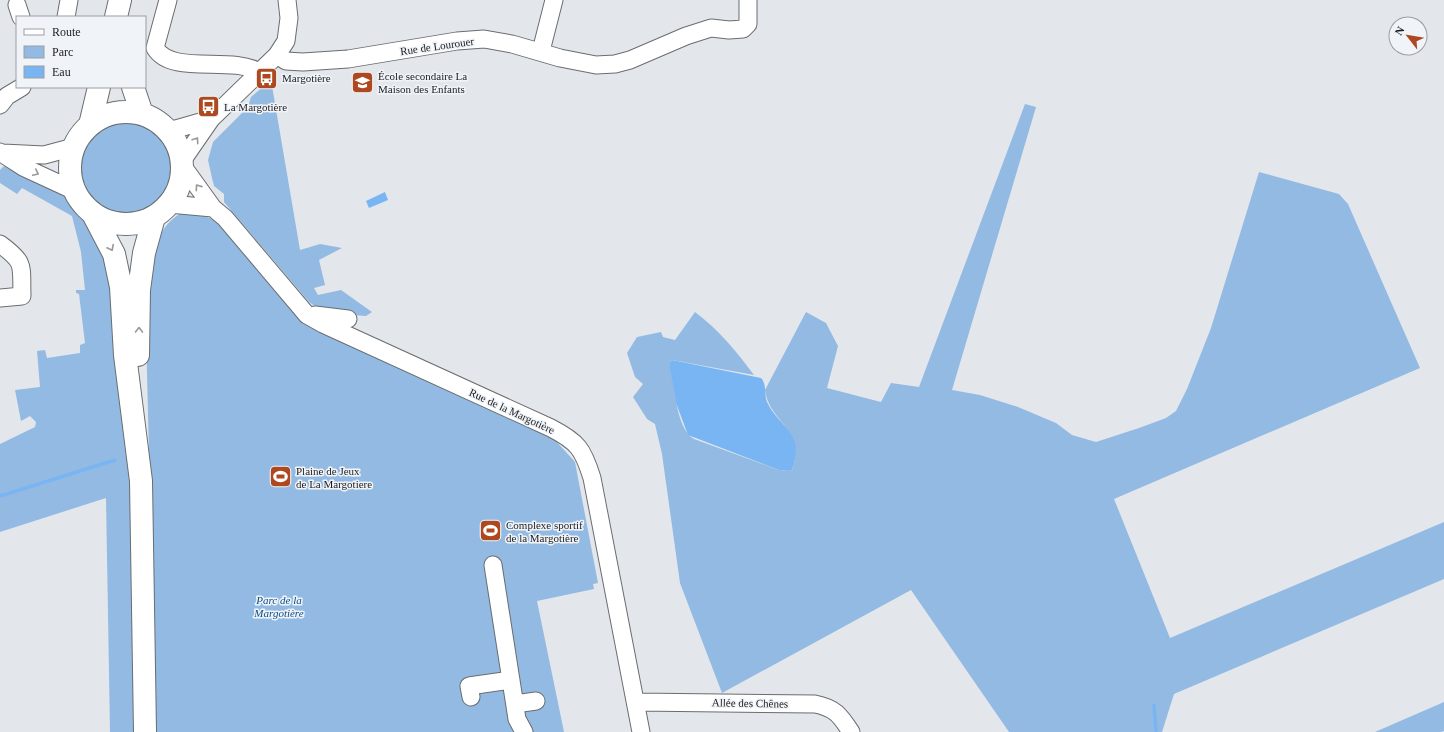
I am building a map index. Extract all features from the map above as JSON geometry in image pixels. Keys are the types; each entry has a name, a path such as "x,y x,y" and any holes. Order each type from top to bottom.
{"main road":[{"path":"116,16 120,0"},
{"path":"132,16 133,0"},
{"path":"90,124 99,88"},
{"path":"133,88 142,114"},
{"path":"137,438 139,290 144,253 161,210 180,186 182,163 178,145 169,131 157,120 142,114 128,111 102,117 90,124 74,147 70,169 75,191 82,204 93,214 107,221 123,224 139,223 161,210"},
{"path":"93,214 114,254 121,287 125,355 137,438 141,481 145,732"}],"street":[{"path":"66,16 69,0"},
{"path":"168,0 156,41 155,48 157,53 170,61 230,64 252,68 259,72"},
{"path":"182,163 211,119 277,55 286,41 289,18 287,0"},
{"path":"541,51 554,0"},
{"name":"Rue de Lourouer","path":"277,55 286,61 303,62 341,59 425,47 457,40 484,39 541,51 560,58 596,65 615,64 642,55 686,36 706,30 739,30 746,27 749,19 748,0"},
{"path":"0,104 7,96 20,88"},
{"path":"169,131 211,119"},
{"path":"1,153 44,156 74,147"},
{"path":"1,153 23,167 75,191"},
{"name":"Rue de la Margotière","path":"182,163 213,208 225,218 307,314 322,324 558,431 584,454 592,478 641,732"},
{"path":"161,210 213,208"},
{"path":"0,244 17,256 21,267 22,296 0,298"},
{"path":"307,314 348,319"},
{"path":"493,565 517,719 524,732"},
{"path":"471,697 469,686 511,680"},
{"path":"515,704 536,701"},
{"name":"Allée des Chênes","path":"636,702 815,704 828,707 837,712 851,732"}],"green space":[{"path":"271,80 300,250 320,244 342,248 319,260 325,285 314,288 318,295 341,290 372,312 366,316 324,313 309,302 224,202 224,194 214,186 208,160 213,142 248,107 251,97"},
{"path":"1025,104 1036,107 952,390 980,395 1018,407 1056,423 1072,435 1096,442 1166,418 1176,411 1187,389 1211,328 1259,172 1339,194 1348,204 1420,368 1114,499 1170,638 1444,522 1444,579 1174,694 1162,732 1009,732 911,590 722,693 680,583 662,454 655,424 647,419 633,397 643,384 635,377 627,353 637,337 661,332 663,337 675,340 695,312 727,341 754,375 672,360 669,363 679,415 683,425 694,439 779,470 792,470 795,456 795,445 786,427 773,411 765,390 806,312 826,323 838,346 827,388 881,402 891,383 919,387"},
{"path":"126,112 147,116 166,128 178,147 182,168 178,189 166,208 147,220 126,224 105,220 86,208 74,189 70,168 74,147 86,128 105,116"},
{"path":"4,166 62,191 109,251 131,463 138,732 110,732 106,498 0,532 0,444 35,427 36,422 30,416 21,421 15,390 40,387 37,351 45,350 47,358 80,353 80,345 85,343 79,294 76,293 76,290 85,290 81,252 72,216 22,188 17,194 0,183 0,170"},
{"name":"Parc de la Margotière","path":"185,211 197,213 217,221 295,314 360,350 555,440 575,462 598,583 593,584 594,589 537,601 564,732 156,732 145,294 155,246 166,226 174,218"},
{"path":"1444,702 1444,731 1375,732"}],"water":[{"path":"385,192 388,200 369,208 366,201"},
{"path":"672,360 761,378 765,386 767,402 772,411 794,439 796,447 792,470 779,470 688,435 676,403 669,363"}],"waterway":[{"path":"0,496 115,460"},
{"path":"1154,705 1156,732"}],"place":[{"name":"Margotière","path":"266,78"},
{"name":"École secondaire La Maison des Enfants","path":"363,82"},
{"name":"La Margotière","path":"208,107"},
{"name":"Plaine de Jeux de La Margotiere","path":"280,477"},
{"name":"Complexe sportif de la Margotière","path":"491,531"}]}
